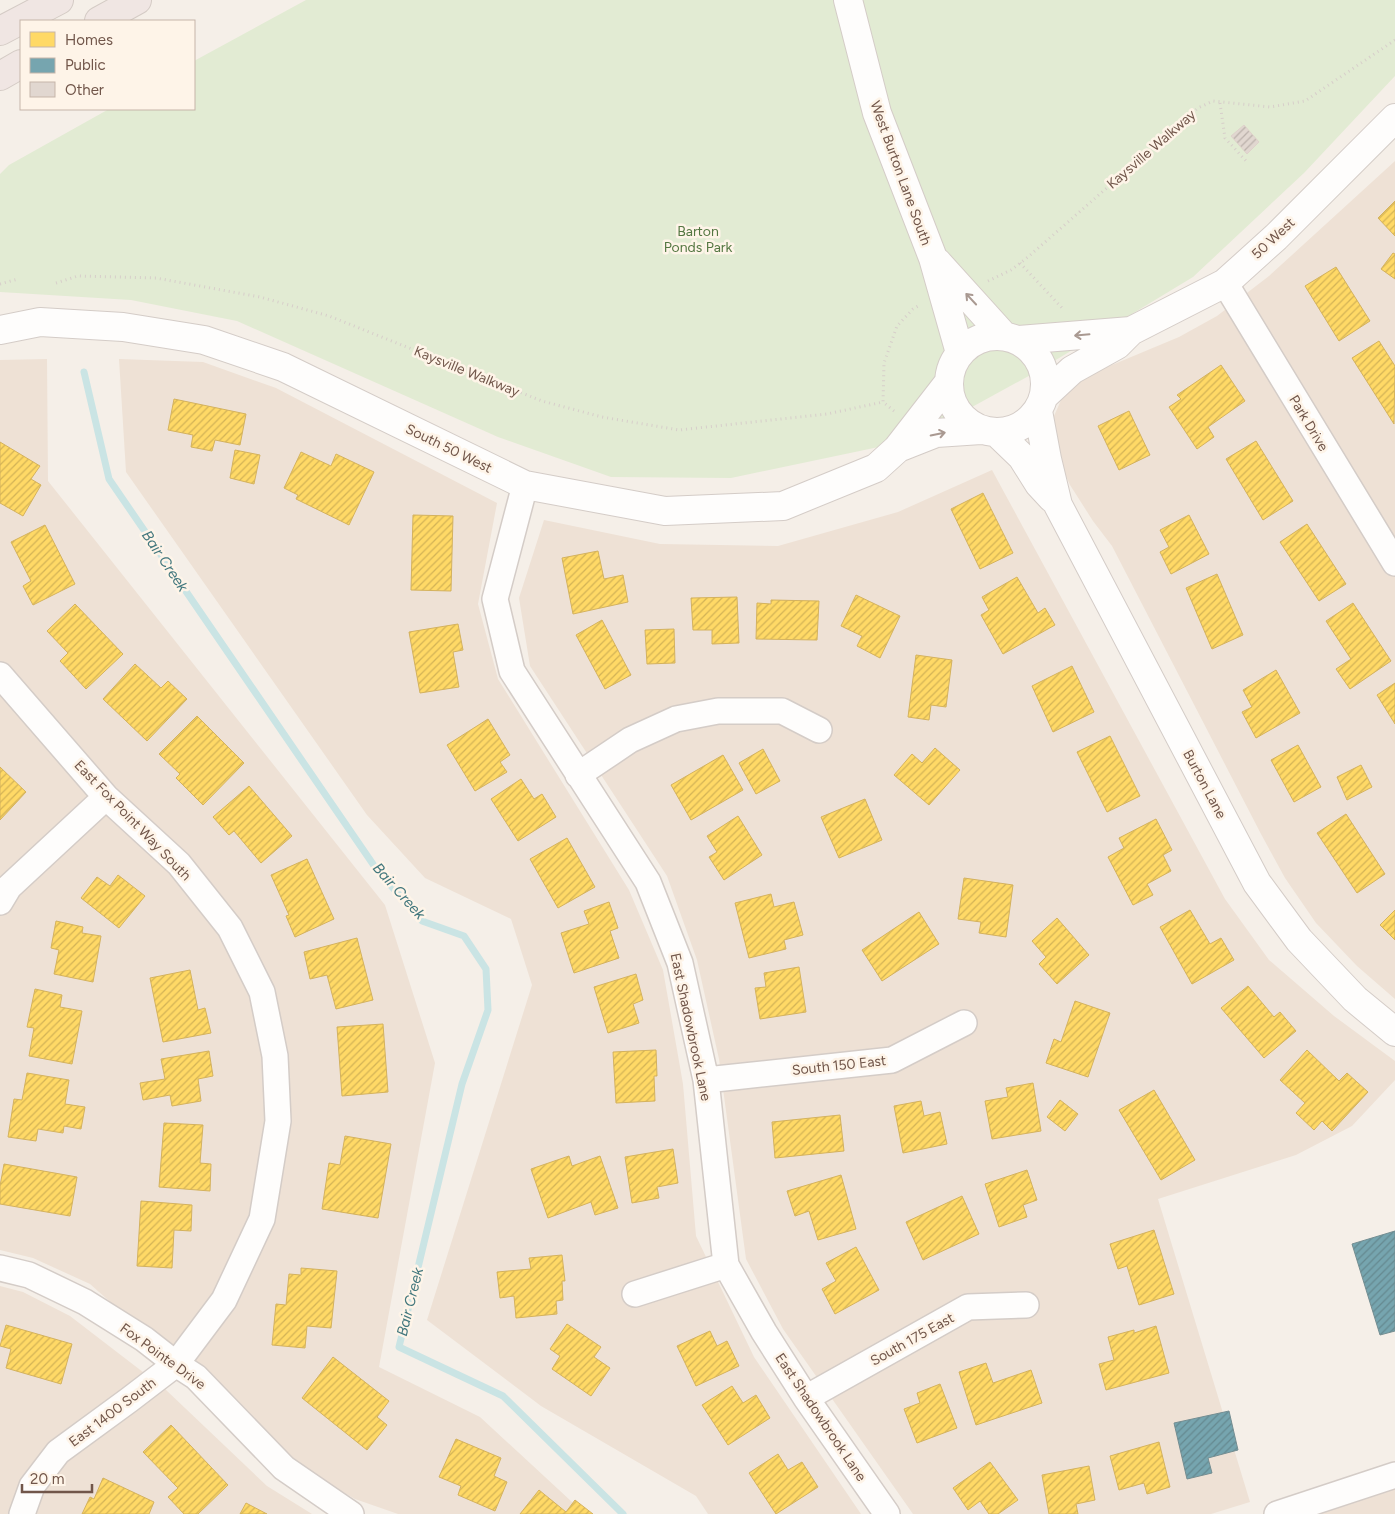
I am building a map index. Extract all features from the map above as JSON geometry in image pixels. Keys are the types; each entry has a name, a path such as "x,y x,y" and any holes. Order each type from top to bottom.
{"highway":[{"path":"21,20 59,0"},
{"path":"101,20 137,0"},
{"path":"0,31 20,20"},
{"path":"0,76 20,65"}],"street":[{"name":"West Burton Lane South","path":"848,0 877,113 933,258 960,353"},
{"name":"50 West","path":"1041,404 1072,370 1117,344 1131,331 1225,283 1276,236 1395,118"},
{"name":"West Burton Lane South","path":"933,258 1011,338"},
{"name":"Park Drive","path":"1225,283 1395,563"},
{"name":"South 50 West","path":"0,330 40,322 122,327 204,340 283,367 525,485 665,511 783,506 876,468 897,449 949,382"},
{"name":"50 West","path":"1011,338 1131,331"},
{"path":"987,336 1011,338 1032,350 1042,364 1046,380 1041,404 1026,423 1011,430 989,431 968,422 957,411 951,397 949,382 952,366 960,353 972,342 987,336"},
{"name":"Burton Lane","path":"1041,404 1046,459 1058,505 1257,883 1305,947 1355,999 1395,1032"},
{"name":"South 50 West","path":"897,449 936,432 989,431"},
{"name":"Burton Lane","path":"989,431 1022,457 1039,484 1058,505"},
{"name":"East Shadowbrook Lane","path":"525,485 495,599 512,671 648,882 680,963 706,1080 726,1265 764,1332 806,1398 887,1514"},
{"name":"East Fox Point Way South","path":"0,675 106,797 179,864 230,928 262,992 275,1056 278,1121 262,1219 224,1300 176,1364"},
{"path":"578,775 630,740 676,719 718,711 782,711 819,730"},
{"path":"0,902 9,887 106,797"},
{"name":"South 150 East","path":"706,1080 892,1060 964,1023"},
{"path":"635,1294 726,1265"},
{"name":"Fox Pointe Drive","path":"0,1268 29,1275 85,1302 144,1339 196,1377 284,1468 351,1514"},
{"name":"South 175 East","path":"806,1398 968,1308 1026,1305"},
{"name":"East 1400 South","path":"22,1514 32,1486 58,1452 176,1364"},
{"path":"1277,1514 1395,1475"}],"path":[{"name":"Kaysville Walkway","path":"987,282 1011,270 1020,263 1198,108 1212,102 1270,107 1305,101 1395,40"},
{"path":"1220,102 1225,138 1247,162"},
{"path":"1020,263 1067,313"},
{"name":"Kaysville Walkway","path":"56,283 78,276 156,278 260,297 329,316 542,401 602,417 679,430 827,414 883,402"},
{"path":"0,284 18,279"},
{"path":"897,413 883,402 884,364 897,326 912,309 928,301"}],"shaded area":[{"path":"1395,161 1395,999 1357,966 1316,923 1285,878 1112,546 1070,485 1058,458 1052,438 1054,416 1062,398 1077,381 1179,337 1217,316 1269,276"},
{"path":"47,359 48,481 385,905 435,1063 379,1367 480,1417 585,1514 398,1514 355,1499 290,1461 90,1284 33,1258 0,1250 0,360"},
{"path":"119,359 203,362 276,388 497,503 478,604 498,679 629,890 663,970 683,1084 696,1236 754,1357 861,1514 708,1514 696,1496 541,1406 427,1320 532,985 511,919 425,878 367,815 126,472"},
{"path":"992,470 1225,899 1269,960 1334,1016 1395,1061 1395,1080 1352,1126 1296,1155 1158,1199 1250,1502 1211,1514 913,1514 783,1329 746,1259 719,1059 697,960 667,876 530,666 519,598 544,520 660,544 778,546 898,512"},
{"path":"0,1286 23,1292 70,1316 165,1389 267,1486 312,1514 0,1514"},
{"path":"1395,1478 1395,1514 1284,1514"}],"green space":[{"name":"Barton Ponds Park","path":"306,0 1395,0 1395,76 1304,173 1193,277 1036,372 912,440 731,478 611,477 498,437 237,321 131,300 0,292 0,174 9,165 107,110 195,110 195,60"}],"building: Homes":[{"path":"1395,201 1395,236 1378,218"},
{"path":"1393,253 1395,254 1395,279 1381,269"},
{"path":"1336,267 1370,321 1339,341 1305,286"},
{"path":"1379,341 1395,366 1394,424 1352,358"},
{"path":"1221,365 1245,401 1208,427 1214,437 1197,449 1169,407 1181,399 1177,395"},
{"path":"174,399 246,414 240,445 215,440 212,451 191,447 193,435 168,430"},
{"path":"1129,411 1150,455 1119,470 1098,426"},
{"path":"1256,441 1293,501 1263,520 1226,459"},
{"path":"0,442 40,466 31,479 41,485 23,516 0,503"},
{"path":"235,450 260,455 254,484 230,478"},
{"path":"301,452 331,466 336,454 374,472 349,525 296,499 298,495 284,488"},
{"path":"983,493 1013,553 980,569 951,509"},
{"path":"413,515 453,516 451,591 411,590"},
{"path":"1189,515 1209,554 1171,574 1160,552 1169,547 1160,530"},
{"path":"1307,524 1346,584 1319,601 1280,542"},
{"path":"45,525 75,584 33,605 23,586 31,581 11,542"},
{"path":"598,551 604,579 623,575 628,602 573,614 562,558"},
{"path":"1217,574 1243,635 1212,649 1186,588"},
{"path":"1017,577 1038,613 1045,608 1055,625 1003,654 981,615 989,610 982,597"},
{"path":"856,595 900,616 880,658 857,646 862,636 841,626"},
{"path":"737,597 739,643 712,644 712,630 693,630 691,598"},
{"path":"771,600 819,601 817,640 756,639 757,603 771,604"},
{"path":"1353,603 1391,661 1350,689 1336,669 1351,659 1326,621"},
{"path":"75,604 123,654 86,689 60,661 68,653 47,631"},
{"path":"602,620 631,675 605,689 576,635"},
{"path":"458,624 463,650 453,652 459,687 420,693 409,632"},
{"path":"674,629 675,663 647,664 645,630"},
{"path":"916,655 952,660 946,707 931,705 929,720 908,717"},
{"path":"135,664 161,688 168,681 187,699 147,741 103,699"},
{"path":"1072,666 1094,712 1053,732 1032,686"},
{"path":"1276,670 1300,713 1256,738 1242,712 1252,707 1243,690"},
{"path":"1395,683 1395,724 1377,695"},
{"path":"197,716 244,763 203,805 176,778 180,774 159,754"},
{"path":"488,719 510,755 500,762 507,772 475,791 447,745"},
{"path":"1110,736 1140,796 1107,812 1077,752"},
{"path":"1298,745 1321,787 1294,802 1271,760"},
{"path":"935,748 960,770 929,805 894,775 912,754 922,763"},
{"path":"763,749 780,781 756,794 739,763"},
{"path":"723,755 743,790 691,820 671,785"},
{"path":"1361,765 1372,787 1347,800 1337,777"},
{"path":"0,767 26,792 0,820"},
{"path":"521,779 534,799 542,794 556,817 518,841 491,799"},
{"path":"249,786 292,836 261,863 234,831 229,835 213,817"},
{"path":"865,799 882,840 839,858 821,817"},
{"path":"1346,814 1385,874 1357,893 1317,833"},
{"path":"738,816 762,855 724,880 709,857 717,852 707,836"},
{"path":"1156,819 1172,850 1163,855 1171,871 1147,884 1153,895 1133,905 1108,857 1124,848 1119,838"},
{"path":"567,838 595,887 558,908 530,859"},
{"path":"307,859 334,919 295,937 286,916 289,915 271,875"},
{"path":"118,875 145,896 119,928 81,898 97,877 110,886"},
{"path":"964,878 1013,885 1006,937 979,933 981,922 958,919"},
{"path":"771,894 774,907 794,902 803,935 784,940 786,949 749,958 735,903"},
{"path":"609,902 618,928 610,931 619,958 574,973 561,933 589,924 584,911"},
{"path":"1190,910 1210,944 1221,938 1234,960 1192,984 1160,927"},
{"path":"1395,910 1395,940 1380,925"},
{"path":"919,912 939,944 882,981 862,950"},
{"path":"1057,918 1089,955 1057,984 1039,964 1046,957 1032,941"},
{"path":"56,921 83,927 82,933 101,936 93,982 54,974 59,950 51,948"},
{"path":"357,938 373,1000 336,1009 327,975 310,979 304,952"},
{"path":"799,967 806,1012 760,1019 755,988 766,987 764,973"},
{"path":"190,970 198,1010 205,1008 211,1033 163,1042 150,978"},
{"path":"636,974 643,1000 633,1004 639,1023 608,1033 594,987"},
{"path":"1248,986 1274,1017 1280,1012 1296,1031 1264,1058 1221,1008"},
{"path":"35,989 62,995 60,1007 82,1011 72,1064 29,1056 34,1028 27,1027"},
{"path":"1075,1001 1110,1013 1088,1077 1046,1063 1054,1039 1061,1042"},
{"path":"383,1024 388,1092 342,1096 337,1027"},
{"path":"656,1050 657,1076 654,1076 655,1101 616,1103 613,1052"},
{"path":"1307,1050 1339,1081 1347,1073 1368,1092 1332,1131 1322,1121 1314,1130 1296,1113 1305,1103 1280,1080"},
{"path":"209,1051 213,1076 198,1079 201,1101 172,1106 170,1095 143,1100 140,1083 165,1079 161,1059"},
{"path":"27,1073 69,1080 65,1104 85,1107 81,1129 64,1126 63,1133 38,1129 36,1141 8,1137 14,1099 22,1100"},
{"path":"1033,1083 1041,1131 992,1139 985,1101 1008,1097 1006,1088"},
{"path":"1154,1090 1195,1160 1161,1180 1119,1110"},
{"path":"1060,1100 1078,1114 1065,1131 1047,1117"},
{"path":"921,1101 924,1116 940,1112 947,1144 903,1153 894,1106"},
{"path":"840,1115 844,1151 775,1158 772,1122"},
{"path":"164,1123 203,1125 200,1163 211,1164 210,1191 159,1187"},
{"path":"345,1136 391,1144 378,1218 322,1209 329,1163 340,1165"},
{"path":"673,1149 678,1183 657,1187 659,1198 632,1203 625,1157"},
{"path":"569,1156 572,1166 600,1156 618,1208 595,1215 591,1202 548,1218 531,1169"},
{"path":"4,1164 77,1177 70,1216 0,1204 0,1186"},
{"path":"1027,1170 1037,1200 1023,1205 1027,1217 999,1227 985,1184"},
{"path":"841,1175 856,1229 818,1240 809,1211 795,1216 787,1191"},
{"path":"962,1196 979,1234 923,1260 906,1222"},
{"path":"141,1201 192,1205 191,1231 174,1230 172,1268 137,1266"},
{"path":"1154,1230 1174,1294 1139,1305 1127,1266 1118,1269 1110,1244"},
{"path":"856,1247 879,1290 835,1314 822,1289 836,1281 826,1263"},
{"path":"562,1255 565,1281 562,1281 563,1300 556,1301 557,1314 516,1318 514,1296 500,1298 497,1272 531,1269 529,1258"},
{"path":"301,1268 337,1271 331,1328 307,1326 305,1348 272,1345 276,1304 286,1305 289,1274 301,1275"},
{"path":"567,1324 601,1347 594,1357 610,1368 591,1396 552,1369 560,1356 550,1349"},
{"path":"6,1325 72,1344 61,1384 6,1368 11,1349 0,1346"},
{"path":"1156,1326 1169,1373 1106,1390 1099,1364 1114,1360 1108,1337 1134,1330 1134,1333"},
{"path":"710,1331 717,1346 727,1341 739,1366 696,1386 677,1346"},
{"path":"333,1357 389,1401 377,1417 387,1425 367,1450 302,1398"},
{"path":"986,1363 993,1383 1031,1370 1042,1403 976,1425 959,1372"},
{"path":"940,1384 957,1428 917,1443 904,1409 920,1403 917,1393"},
{"path":"732,1386 743,1403 756,1395 770,1418 728,1445 702,1405"},
{"path":"171,1425 228,1485 198,1514 184,1514 168,1497 178,1488 143,1452"},
{"path":"456,1439 501,1458 494,1476 507,1482 495,1511 458,1495 461,1486 439,1477"},
{"path":"1159,1442 1170,1487 1147,1494 1144,1483 1119,1490 1110,1456"},
{"path":"778,1454 788,1470 802,1462 818,1487 776,1514 749,1473"},
{"path":"990,1462 1018,1500 998,1514 989,1514 980,1501 968,1510 953,1488"},
{"path":"1089,1466 1095,1500 1076,1504 1078,1514 1049,1514 1042,1475"},
{"path":"103,1478 154,1502 149,1514 82,1514 90,1497 94,1499"},
{"path":"539,1490 566,1512 575,1500 593,1514 520,1514"},
{"path":"246,1503 267,1514 240,1514"}],"building: Public":[{"path":"1395,1231 1395,1331 1380,1335 1352,1244"},
{"path":"1229,1411 1238,1450 1208,1458 1212,1473 1187,1479 1174,1423"}],"building: Other":[{"path":"1244,125 1259,142 1247,154 1231,136"}],"waterway":[{"name":"Bair Creek","path":"84,372 109,479 377,870 422,921 464,936 486,969 488,1010 462,1084 399,1347 503,1396 623,1514"}]}
